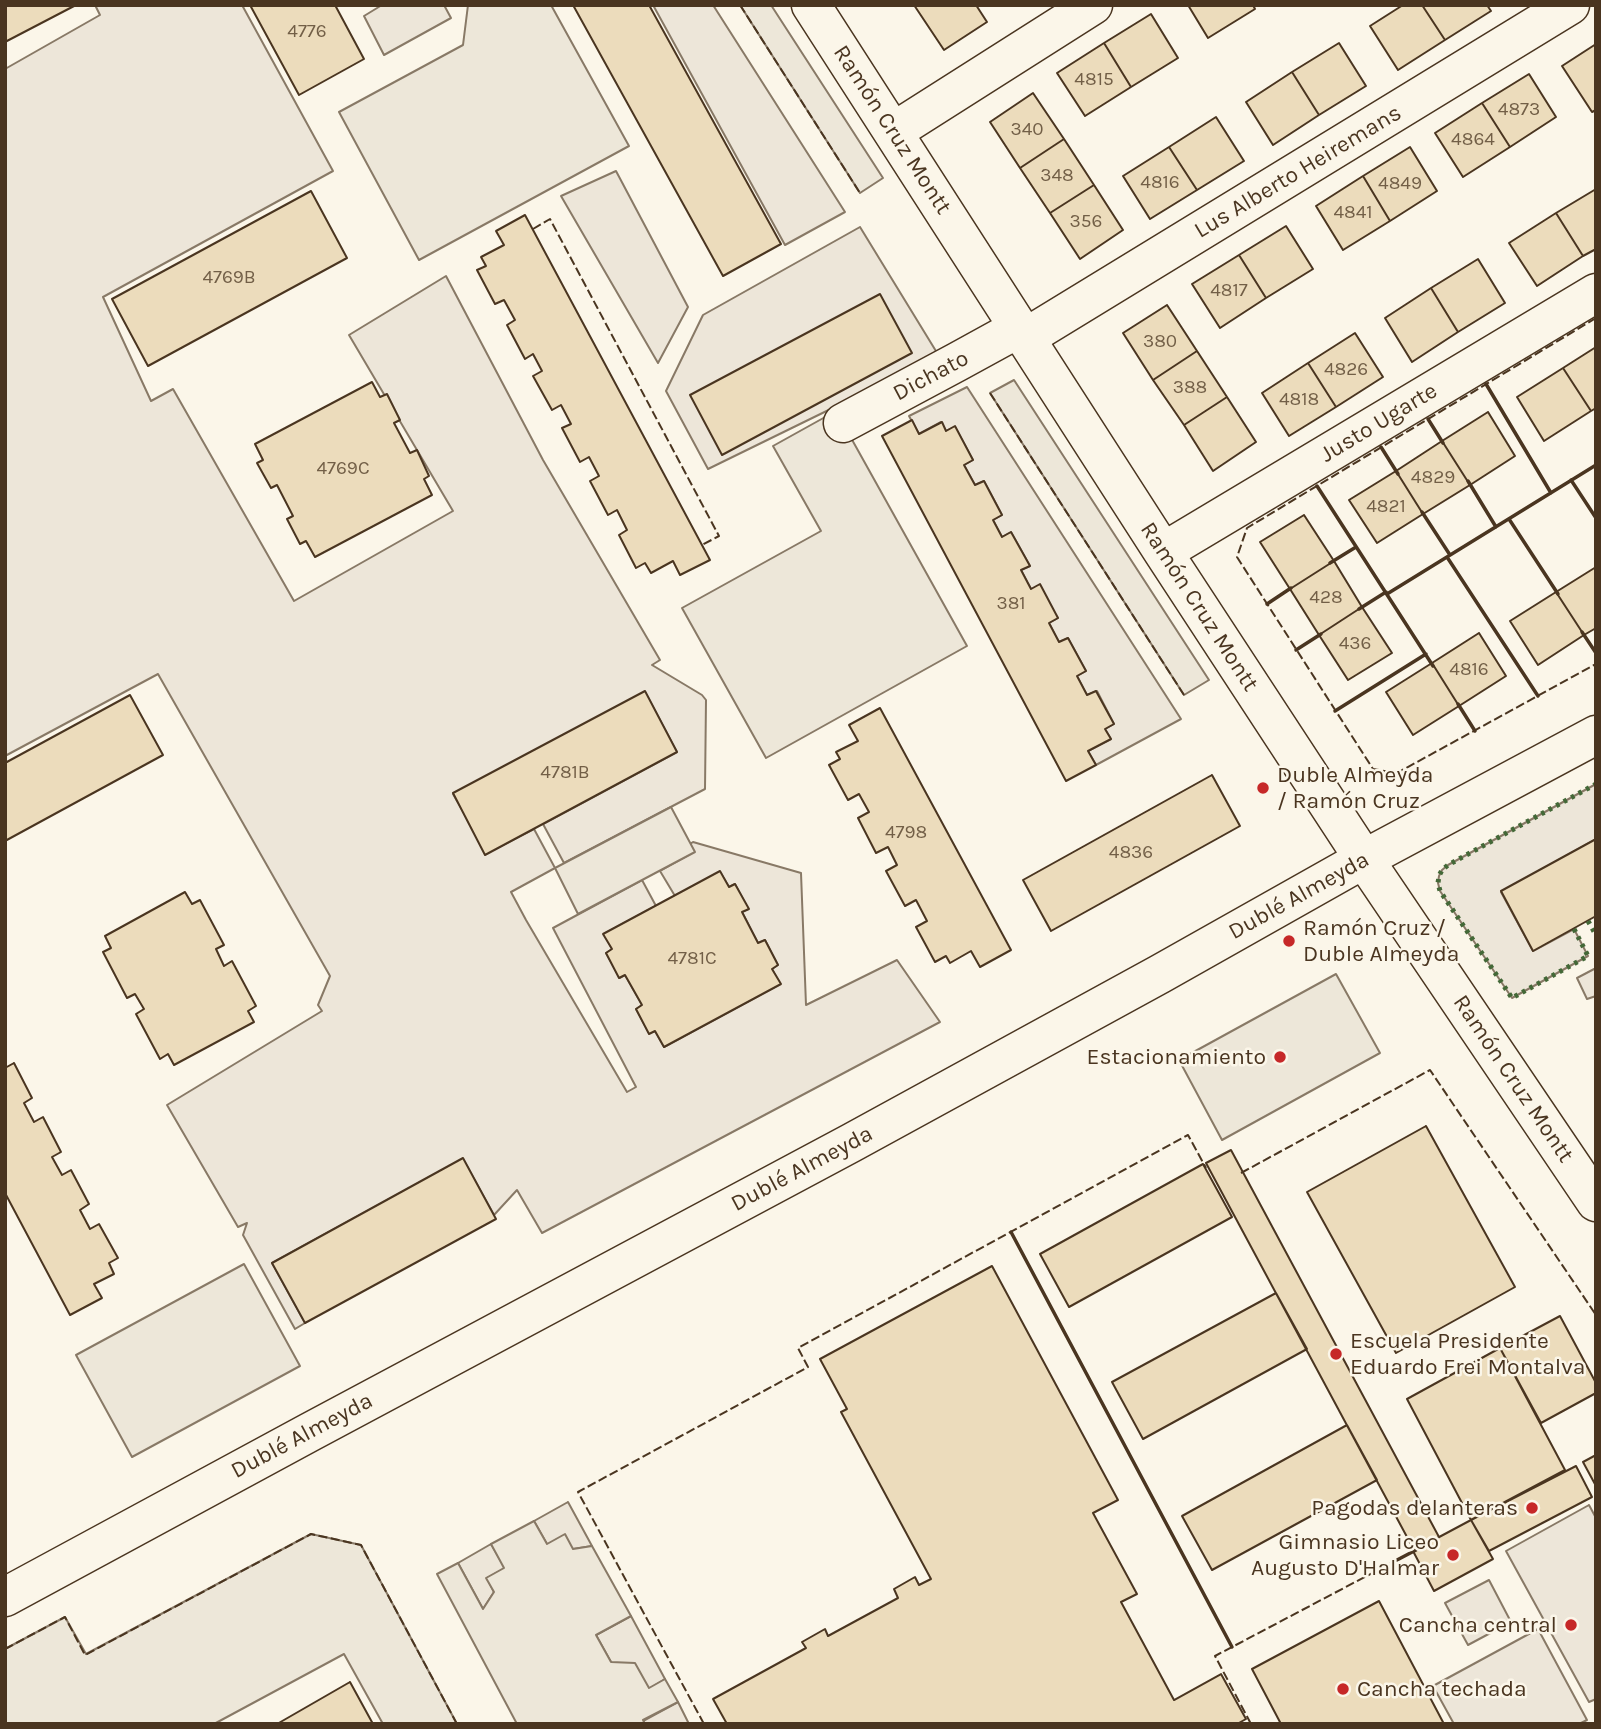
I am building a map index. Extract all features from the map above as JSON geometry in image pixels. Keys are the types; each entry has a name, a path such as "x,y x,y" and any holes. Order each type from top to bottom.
{"street":[{"name":"Ramón Cruz Montt","path":"811,5 1364,859 1596,1202"},
{"path":"893,132 1093,5"},
{"name":"Lus Alberto Heiremans","path":"1022,333 1570,5"},
{"name":"Justo Ugarte","path":"1163,552 1596,293"},
{"name":"Dichato","path":"842,423 1022,333"},
{"name":"Dublé Almeyda","path":"5,1597 850,1143 1364,859 1596,735"}],"shaded area":[{"path":"95,5 242,5 333,171 103,297 151,401 173,389 294,601 453,511 349,335 446,276 543,460 660,660 652,665 706,700 705,789 564,863 543,824 677,752 645,692 453,794 487,853 534,829 555,868 511,892 627,1092 636,1087 553,928 642,880 656,906 604,934 612,949 606,953 620,978 625,975 642,1005 636,1009 649,1033 655,1031 664,1047 780,984 772,969 778,965 765,940 758,943 742,912 748,909 735,884 729,887 720,872 675,896 660,871 694,852 690,844 693,842 801,873 806,1005 897,960 940,1022 542,1233 517,1190 494,1215 463,1159 272,1263 305,1323 295,1329 243,1235 247,1223 238,1227 167,1105 322,1011 318,1005 330,976 158,674 5,756 5,69 100,15"},
{"path":"382,5 444,5 451,18 384,55 364,16"},
{"path":"468,5 551,5 629,146 419,260 339,112 463,45"},
{"path":"653,5 713,5 845,212 785,245"},
{"path":"740,5 771,5 883,178 860,193"},
{"path":"616,171 688,307 658,363 561,196"},
{"path":"860,227 939,356 708,469 666,391 703,315"},
{"path":"1014,380 1209,680 1184,695 990,393"},
{"path":"967,387 1181,719 1096,765 1088,751 1111,739 1105,729 1114,724 1097,691 1087,695 1077,676 1086,671 1068,638 1059,642 1049,623 1058,618 1031,589 1021,570 1030,566 1011,532 1002,537 993,520 1002,515 984,481 975,485 964,465 973,460 955,427 946,431 941,422 919,434 909,416"},
{"path":"836,411 967,646 766,758 682,608 821,531 773,446"},
{"path":"1596,784 1596,839 1501,892 1533,951 1574,929 1588,956 1512,998 1440,891 1439,876 1448,865"},
{"path":"671,807 695,852 578,914 555,868"},
{"path":"1596,968 1596,996 1587,999 1577,978"},
{"name":"Estacionamiento","path":"1336,974 1380,1053 1222,1140 1179,1060"},
{"path":"244,1264 300,1366 132,1457 76,1355"},
{"path":"568,1502 592,1546 573,1549 547,1544 534,1521"},
{"name":"Cancha central","path":"1589,1505 1596,1518 1596,1699 1589,1702 1506,1551"},
{"path":"534,1521 547,1544 565,1534 573,1549 592,1546 631,1616 596,1635 611,1662 635,1663 649,1688 665,1679 678,1702 643,1720 645,1724 517,1724 437,1574 458,1563 483,1609 494,1592 486,1578 504,1568 491,1544"},
{"path":"311,1534 361,1545 457,1724 383,1724 344,1654 214,1724 5,1724 5,1649 65,1617 86,1654"},
{"path":"491,1544 505,1568 487,1578 494,1592 483,1609 458,1563"},
{"path":"1489,1580 1511,1622 1468,1645 1445,1603"},
{"path":"631,1616 665,1679 649,1689 611,1662 596,1635"},
{"path":"1538,1629 1587,1720 1579,1724 1454,1724 1433,1686"},
{"path":"678,1702 689,1724 645,1724 643,1721"}],"building":[{"path":"5,5 76,5 5,42"},
{"path":"250,5 335,5 364,59 299,95"},
{"path":"573,5 649,5 781,244 723,276"},
{"path":"914,5 976,5 987,22 944,50"},
{"path":"1188,5 1253,5 1255,9 1208,38"},
{"path":"1403,5 1422,5 1445,40 1398,70 1370,26"},
{"path":"1422,5 1487,5 1491,11 1445,40"},
{"path":"1151,14 1178,58 1131,87 1104,43"},
{"path":"1104,43 1131,87 1085,116 1057,73"},
{"path":"1339,43 1366,86 1319,115 1292,72"},
{"path":"1596,44 1596,110 1592,112 1562,66"},
{"path":"1292,72 1319,115 1273,145 1246,102"},
{"path":"1529,74 1556,117 1510,147 1482,103"},
{"path":"1033,93 1064,139 1020,168 990,122"},
{"path":"1482,103 1510,147 1463,177 1435,133"},
{"path":"1216,117 1244,161 1197,190 1169,147"},
{"path":"1064,139 1094,185 1050,213 1020,168"},
{"path":"1169,147 1197,190 1150,219 1123,176"},
{"path":"1410,147 1437,191 1390,221 1363,176"},
{"path":"1363,176 1390,221 1343,250 1316,206"},
{"path":"1094,185 1123,230 1080,259 1050,213"},
{"path":"1596,189 1596,249 1583,256 1556,213"},
{"path":"311,191 347,258 148,366 112,299"},
{"path":"1556,213 1583,256 1537,286 1509,243"},
{"path":"525,215 710,560 680,575 673,561 651,573 645,563 636,568 619,535 627,530 617,510 608,515 590,481 599,476 589,457 580,462 562,428 571,424 561,405 552,410 533,376 542,371 533,354 525,359 507,325 515,320 504,300 495,304 477,270 486,266 481,257 504,245 496,231"},
{"path":"1286,226 1313,269 1266,298 1239,255"},
{"path":"1239,255 1266,298 1220,328 1192,284"},
{"path":"1478,259 1505,303 1458,332 1431,288"},
{"path":"1431,288 1458,332 1412,362 1385,318"},
{"path":"880,294 912,353 722,455 690,395"},
{"path":"1167,305 1197,351 1153,380 1123,333"},
{"path":"1355,333 1383,377 1336,407 1308,363"},
{"path":"1596,347 1596,408 1591,411 1563,368"},
{"path":"1197,351 1227,397 1184,425 1153,380"},
{"path":"1308,363 1336,407 1289,436 1262,393"},
{"path":"1563,368 1591,411 1544,441 1517,397"},
{"path":"372,382 380,397 387,394 400,420 394,423 410,453 417,450 429,476 424,479 432,495 315,557 306,541 300,544 287,519 293,516 277,485 271,488 257,463 263,460 255,444"},
{"path":"1227,397 1256,442 1213,471 1184,425"},
{"path":"1488,412 1515,456 1470,485 1442,441"},
{"path":"912,420 919,434 942,422 946,431 955,426 973,460 964,465 975,485 984,481 1002,515 993,520 1002,537 1011,532 1030,566 1021,570 1031,589 1040,584 1058,618 1049,623 1059,642 1068,638 1086,671 1077,676 1087,695 1096,691 1114,724 1105,729 1111,739 1088,751 1096,765 1066,781 882,436"},
{"path":"1442,441 1470,485 1423,514 1396,471"},
{"path":"1396,471 1423,514 1377,543 1349,500"},
{"path":"1304,515 1334,561 1290,589 1260,542"},
{"path":"1334,561 1362,607 1319,635 1290,589"},
{"path":"1596,567 1596,628 1584,635 1556,592"},
{"path":"1556,592 1584,635 1538,665 1510,621"},
{"path":"1362,607 1392,653 1348,680 1319,635"},
{"path":"1479,633 1506,676 1459,706 1432,663"},
{"path":"1432,663 1459,706 1413,735 1386,692"},
{"path":"645,691 677,752 485,855 453,793"},
{"path":"130,695 163,755 5,841 5,763"},
{"path":"880,708 1011,950 980,967 971,951 950,963 946,956 935,962 916,927 927,921 916,900 905,906 886,871 897,865 888,847 876,853 858,818 869,812 859,794 848,800 829,765 840,759 836,752 858,741 849,725"},
{"path":"1212,775 1240,826 1051,931 1023,880"},
{"path":"1596,839 1596,916 1533,951 1501,891"},
{"path":"720,871 729,887 735,884 749,909 742,912 758,943 765,940 778,965 772,969 781,984 664,1047 655,1031 649,1034 636,1009 642,1005 625,975 619,978 606,953 612,949 603,934"},
{"path":"185,892 192,904 200,900 224,945 216,949 224,966 232,961 256,1006 248,1011 254,1022 174,1065 168,1054 160,1059 136,1014 144,1009 135,994 127,998 103,952 111,948 105,936"},
{"path":"14,1063 32,1098 24,1103 34,1122 43,1117 61,1152 52,1157 62,1175 71,1170 89,1204 80,1210 90,1229 99,1224 118,1258 109,1263 114,1274 94,1284 102,1298 70,1315 5,1193 5,1068"},
{"path":"1426,1126 1515,1287 1396,1353 1307,1192"},
{"path":"1231,1150 1439,1537 1414,1550 1206,1163"},
{"path":"463,1158 496,1219 305,1323 272,1263"},
{"path":"1203,1164 1232,1217 1069,1307 1040,1254"},
{"path":"992,1266 1118,1500 1093,1513 1137,1594 1121,1602 1174,1700 1221,1674 1246,1719 1237,1724 727,1724 713,1699 806,1648 802,1642 825,1629 828,1636 898,1598 894,1589 915,1577 919,1585 931,1579 841,1412 847,1409 820,1359"},
{"path":"1276,1293 1307,1349 1143,1439 1112,1382"},
{"path":"1560,1316 1596,1383 1596,1393 1541,1423 1500,1348"},
{"path":"1500,1348 1565,1470 1471,1520 1407,1399"},
{"path":"1347,1425 1377,1480 1212,1570 1182,1516"},
{"path":"1596,1455 1596,1486 1583,1462"},
{"name":"Pagodas delanteras","path":"1576,1466 1592,1497 1489,1551 1471,1520"},
{"name":"Gimnasio Liceo Augusto D'Halmar","path":"1471,1520 1493,1559 1434,1591 1413,1551"},
{"name":"Cancha techada","path":"1379,1601 1444,1724 1281,1724 1252,1669"},
{"path":"350,1682 373,1724 277,1724"}],"hedge":[{"path":"1574,929 1588,956 1512,998 1440,891 1439,876 1448,865 1596,784"},
{"path":"1588,921 1596,935"}],"fence":[{"path":"740,5 860,193"},
{"path":"533,229 550,219 719,536 702,545"},
{"path":"1596,318 1247,528 1237,557 1373,769 1397,773 1596,664"},
{"path":"990,393 1184,695"},
{"path":"1241,1173 1430,1070 1596,1315"},
{"path":"704,1724 578,1492 808,1367 798,1348 1188,1135 1206,1168"},
{"path":"5,1649 65,1617 85,1655 311,1534 361,1545 457,1724"},
{"path":"1251,1724 1215,1656 1397,1560"}],"wall":[{"path":"1486,384 1551,493"},
{"path":"1428,419 1443,443"},
{"path":"1381,447 1398,474"},
{"path":"1387,594 1596,465"},
{"path":"1571,480 1596,518"},
{"path":"1468,481 1496,527"},
{"path":"1317,486 1433,666"},
{"path":"1422,512 1450,555"},
{"path":"1509,519 1558,594"},
{"path":"1330,563 1356,547"},
{"path":"1447,557 1538,696"},
{"path":"1267,604 1291,588"},
{"path":"1359,609 1386,592"},
{"path":"1582,632 1596,653"},
{"path":"1296,650 1321,634"},
{"path":"1335,711 1426,654"},
{"path":"1458,704 1475,731"},
{"path":"1011,1232 1232,1647"},
{"path":"1397,1560 1416,1550"}],"place":[{"name":"Duble Almeyda / Ramón Cruz","path":"1263,788"},
{"name":"Ramón Cruz / Duble Almeyda","path":"1289,941"},
{"name":"Estacionamiento","path":"1280,1057"},
{"name":"Escuela Presidente Eduardo Frei Montalva","path":"1336,1354"},
{"name":"Pagodas delanteras","path":"1532,1508"},
{"name":"Gimnasio Liceo Augusto D'Halmar","path":"1453,1555"},
{"name":"Cancha central","path":"1571,1625"},
{"name":"Cancha techada","path":"1343,1689"}]}
